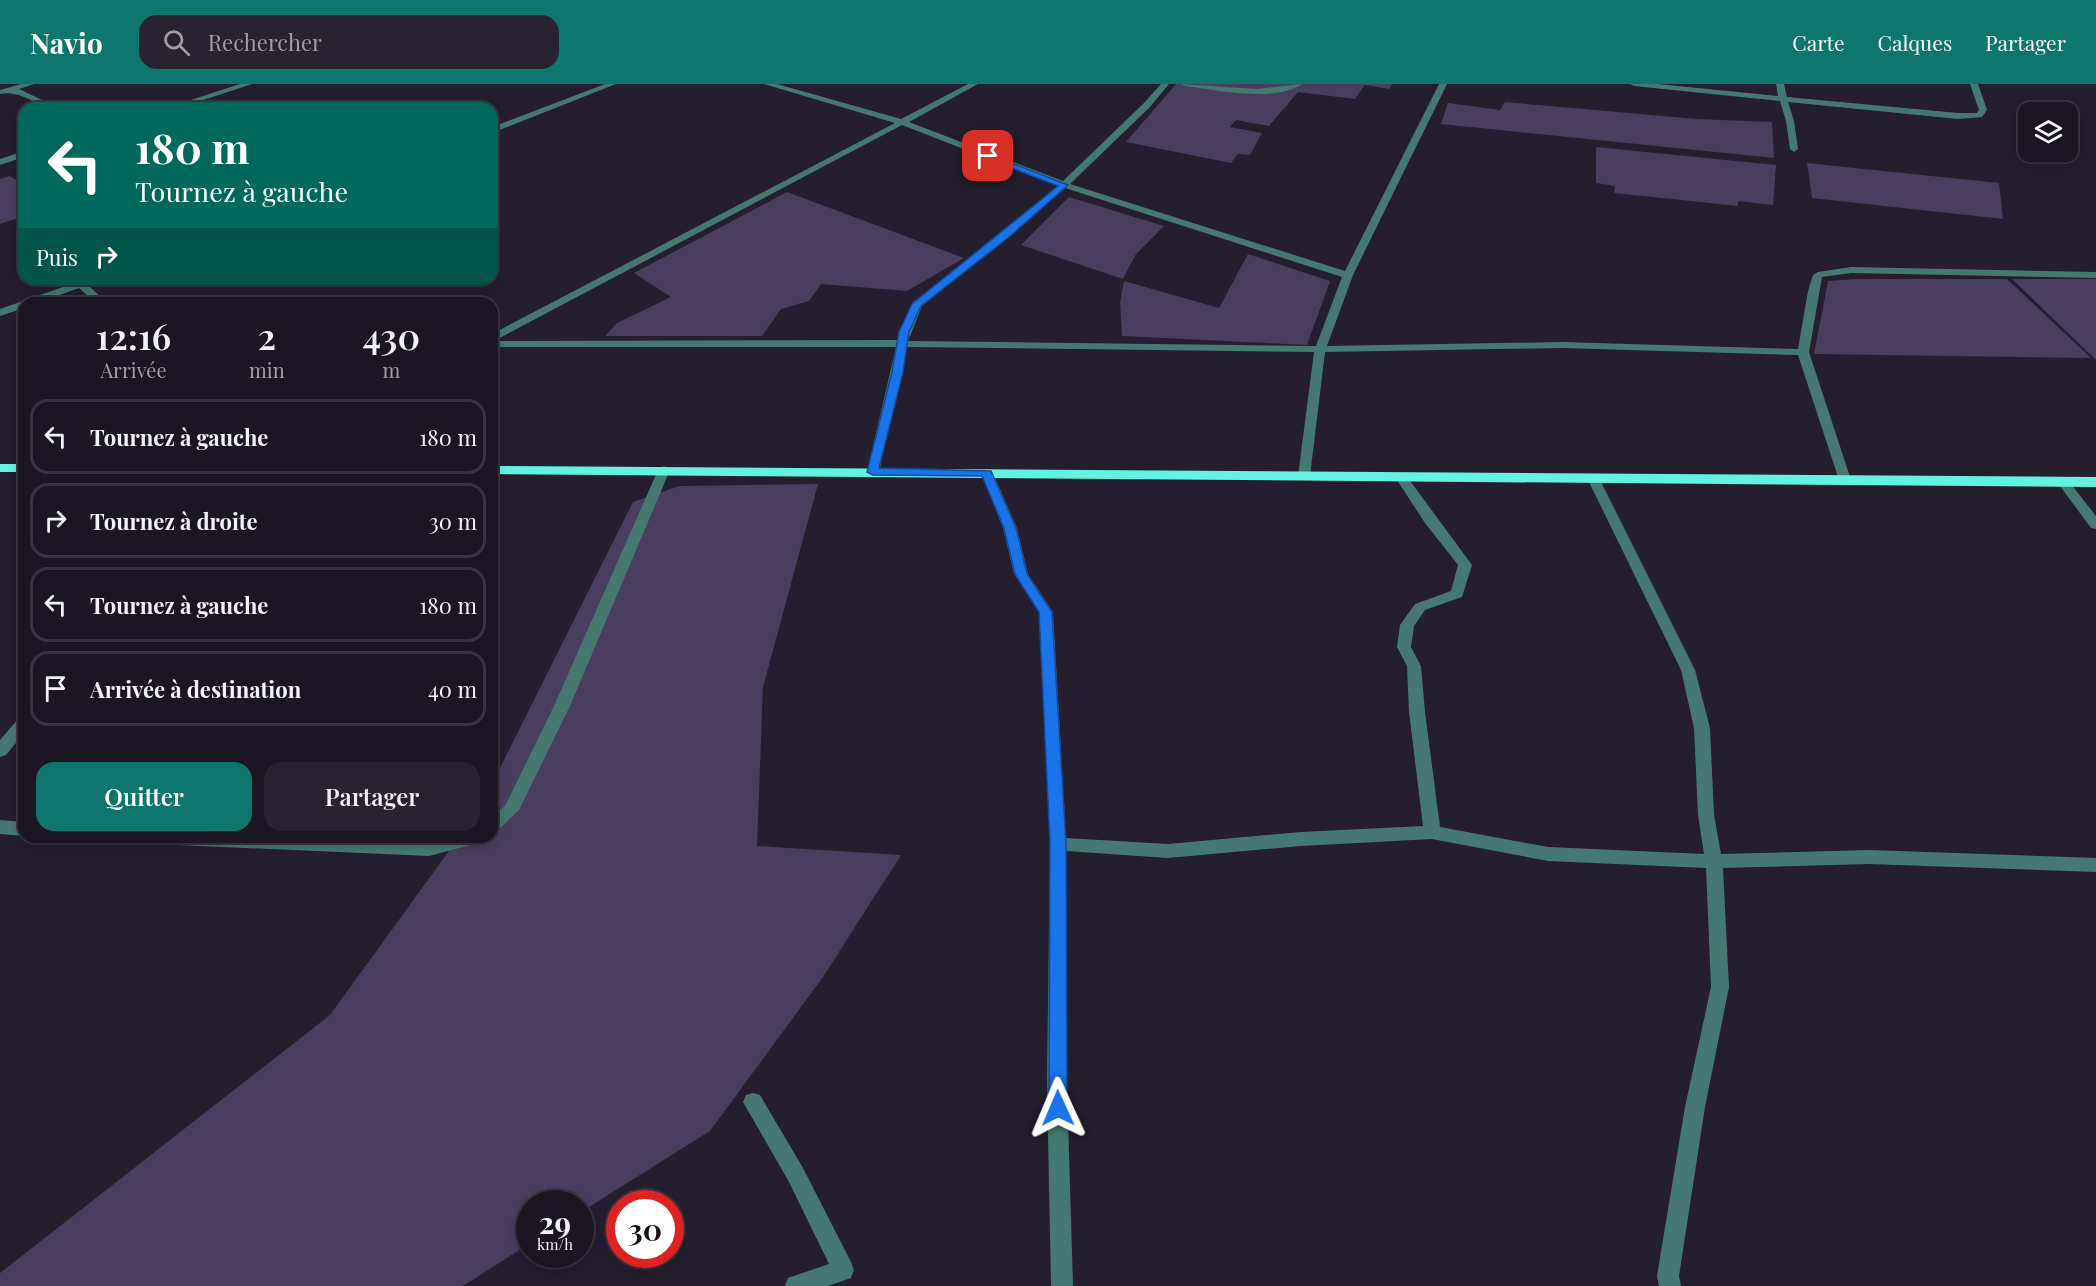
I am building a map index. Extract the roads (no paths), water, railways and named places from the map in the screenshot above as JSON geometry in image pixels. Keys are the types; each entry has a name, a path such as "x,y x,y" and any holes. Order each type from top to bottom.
{"highway":[{"path":"0,468 18,468"},
{"path":"498,470 2096,482"}],"street":[{"path":"0,92 30,84"},
{"path":"190,102 248,84"},
{"path":"498,128 612,84"},
{"path":"768,84 902,122 1064,185 1348,276"},
{"path":"498,335 974,84"},
{"path":"873,472 904,332 917,304 1006,235 1064,185 1147,105 1165,84"},
{"path":"1185,84 1264,91 1288,88 1298,84"},
{"path":"1304,476 1320,349 1348,276 1443,84"},
{"path":"1634,84 1978,116 1983,110 1974,84"},
{"path":"1780,84 1790,121 1794,149"},
{"path":"12,89 41,102"},
{"path":"0,162 18,156"},
{"path":"1845,480 1803,352 1813,291 1818,275 1851,270 2096,275"},
{"path":"45,297 77,285"},
{"path":"81,285 95,297"},
{"path":"0,313 18,307"},
{"path":"498,344 903,343 1320,349 1562,345 1803,352"},
{"path":"498,820 511,810 562,706 664,471"},
{"path":"987,473 1010,528 1021,574 1046,612 1058,843 1058,1085 1062,1286"},
{"path":"1401,477 1430,520 1466,565 1457,594 1420,608 1407,625 1404,646 1414,666 1417,712 1432,832"},
{"path":"1593,478 1688,670 1702,728 1706,816 1714,861 1720,987 1695,1107 1668,1276 1670,1286"},
{"path":"2063,482 2096,525"},
{"path":"0,751 18,729"},
{"path":"0,827 18,828"},
{"path":"1058,843 1168,851 1301,839 1432,832 1540,854 1714,861 1869,857 2096,865"},
{"path":"292,843 429,849 452,843"},
{"path":"753,1101 796,1175 843,1269 796,1286"}]}
